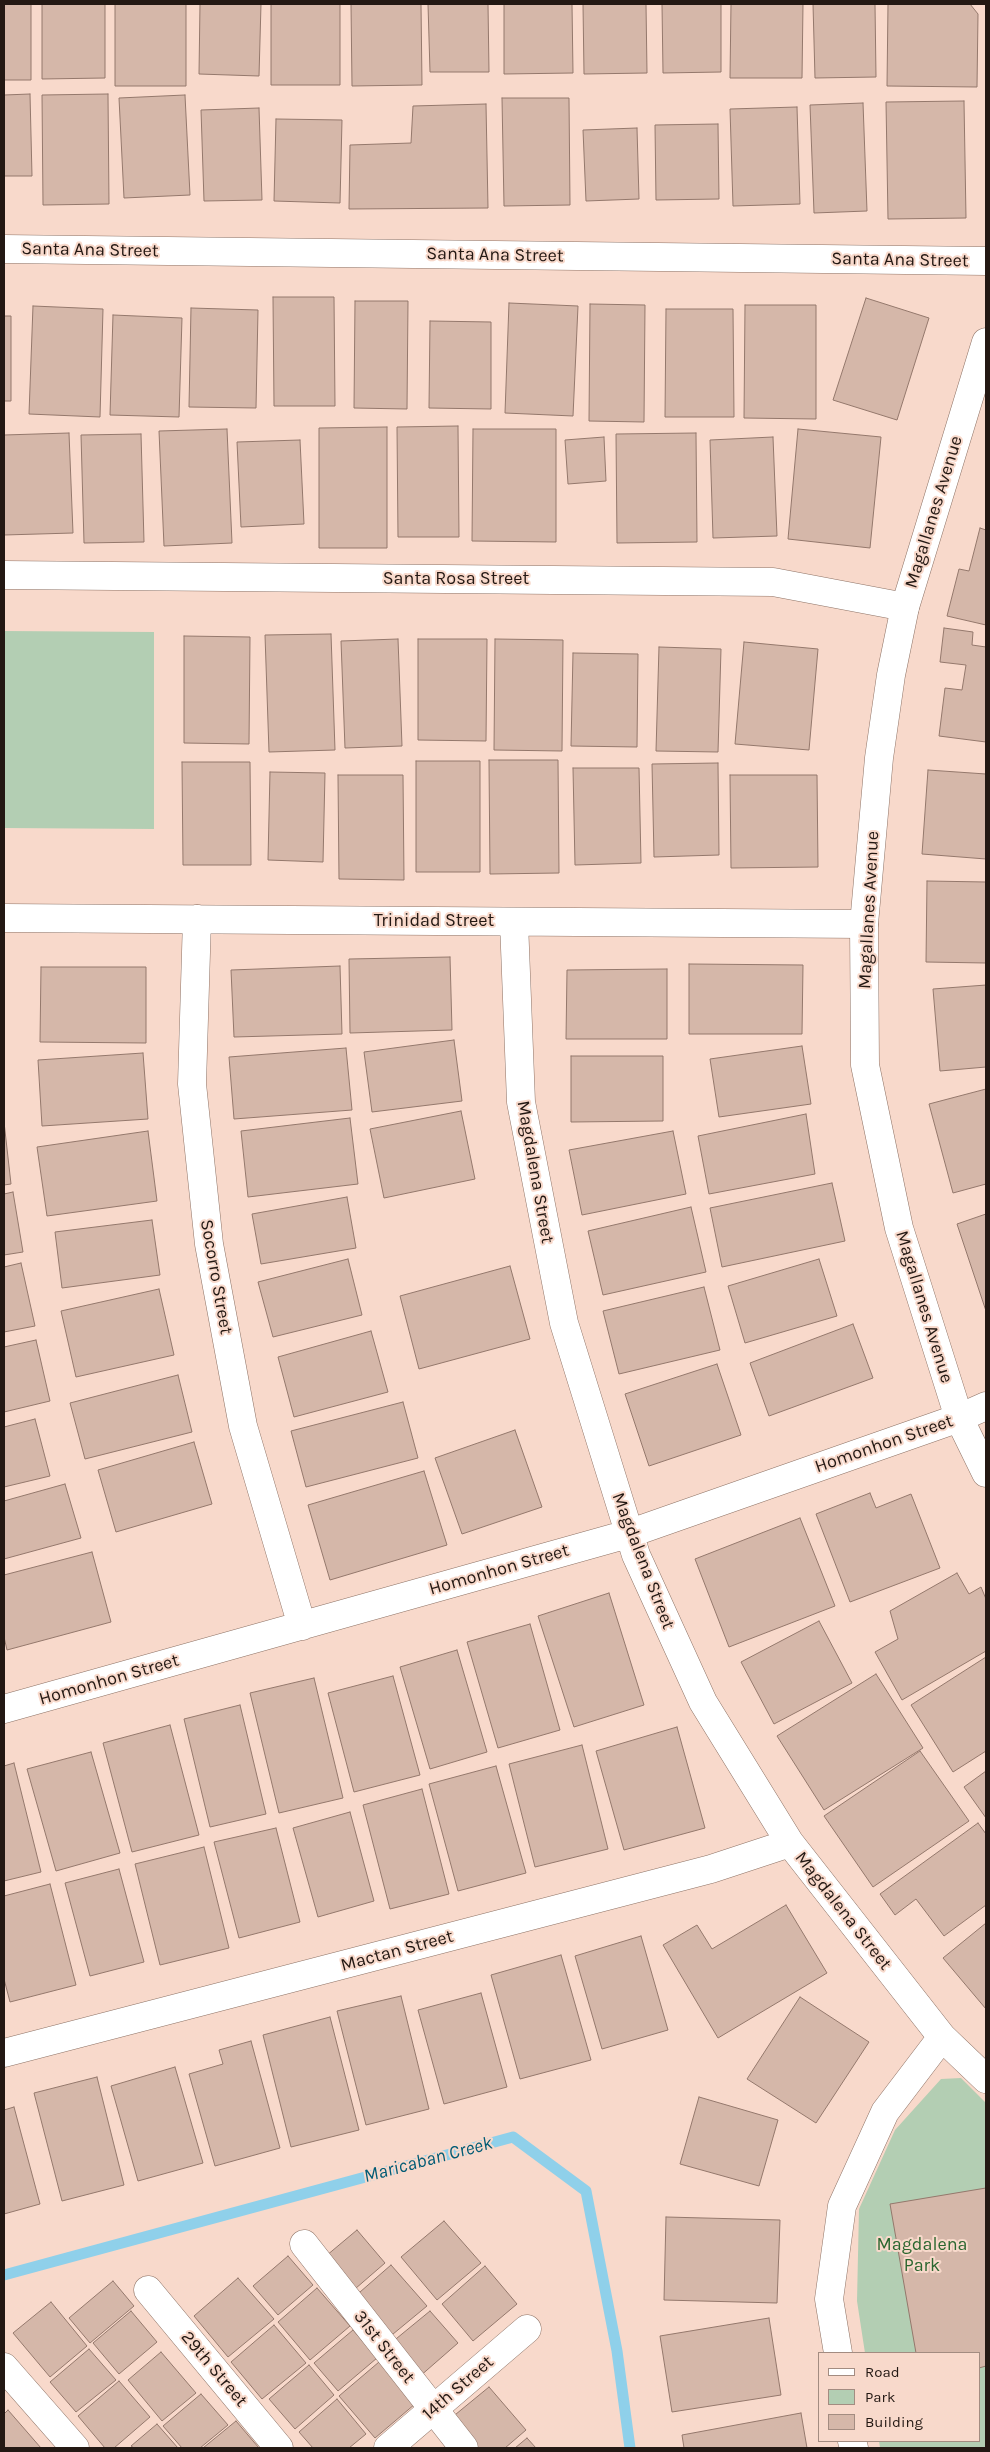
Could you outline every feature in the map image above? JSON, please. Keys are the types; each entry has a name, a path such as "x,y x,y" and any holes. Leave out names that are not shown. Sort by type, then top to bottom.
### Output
{"street":[{"name":"Santa Ana Street","path":"4,249 986,261"},
{"name":"Magallanes Avenue","path":"986,342 905,606 890,675 879,758 864,924 865,1065 899,1228 959,1418 986,1473"},
{"name":"Santa Rosa Street","path":"4,575 773,582 905,606"},
{"name":"Trinidad Street","path":"4,918 864,924"},
{"name":"Socorro Street","path":"197,919 192,1084 209,1244 243,1426 302,1626"},
{"name":"Magdalena Street","path":"514,922 521,1102 564,1323 628,1534 703,1702 790,1843 942,2037 986,2079"},
{"name":"Homonhon Street","path":"4,1709 628,1534 959,1418 986,1406"},
{"name":"Mactan Street","path":"4,2053 711,1869 790,1843"},
{"path":"838,2352 829,2299 842,2206 885,2112 942,2037"},
{"name":"31st Street","path":"304,2244 464,2448"},
{"name":"29th Street","path":"148,2290 279,2448"},
{"name":"14th Street","path":"388,2448 527,2329"},
{"path":"4,2367 75,2448"}],"green space":[{"path":"4,631 154,632 154,829 4,828"},
{"name":"Magdalena Park","path":"961,2078 986,2103 986,2448 880,2448 879,2442 980,2442 980,2352 865,2352 857,2301 859,2209 895,2130 941,2079"}],"building":[{"path":"4,4 31,4 31,80 4,80"},
{"path":"42,4 105,4 105,78 42,79"},
{"path":"115,4 186,4 186,86 115,86"},
{"path":"200,4 261,4 259,76 199,74"},
{"path":"271,4 340,4 340,85 271,85"},
{"path":"351,4 421,4 422,85 352,86"},
{"path":"428,4 488,4 489,72 430,72"},
{"path":"504,4 572,4 573,73 504,74"},
{"path":"583,4 646,4 647,73 584,74"},
{"path":"662,4 721,4 721,72 663,73"},
{"path":"731,4 803,4 802,78 730,78"},
{"path":"813,4 875,4 876,77 815,78"},
{"path":"888,4 970,4 978,14 977,87 887,86"},
{"path":"30,94 32,176 4,176 4,95"},
{"path":"108,94 109,204 43,205 42,95"},
{"path":"185,95 190,195 124,198 119,98"},
{"path":"502,98 569,98 570,205 504,206"},
{"path":"964,101 966,218 888,219 886,102"},
{"path":"863,103 867,211 814,213 810,105"},
{"path":"486,104 488,208 349,209 350,145 411,143 413,106"},
{"path":"797,107 800,204 733,206 730,109"},
{"path":"259,108 262,200 204,201 201,110"},
{"path":"276,119 342,120 340,203 274,201"},
{"path":"718,124 719,199 656,200 655,125"},
{"path":"637,128 639,199 586,201 583,130"},
{"path":"273,297 334,297 335,406 274,406"},
{"path":"866,298 929,318 897,420 833,400"},
{"path":"355,301 408,301 407,409 354,408"},
{"path":"509,303 578,306 573,416 505,413"},
{"path":"590,304 645,305 644,422 589,421"},
{"path":"745,305 816,305 816,419 744,418"},
{"path":"33,306 103,309 100,417 29,414"},
{"path":"191,308 258,310 256,408 189,407"},
{"path":"666,309 733,309 734,417 665,417"},
{"path":"113,315 182,318 179,417 110,415"},
{"path":"4,316 11,316 11,401 4,401"},
{"path":"430,321 491,322 491,409 429,408"},
{"path":"458,426 459,537 398,537 397,427"},
{"path":"387,427 387,548 319,548 319,428"},
{"path":"227,429 232,543 164,546 159,431"},
{"path":"473,429 556,429 556,542 472,541"},
{"path":"798,429 881,437 870,548 788,539"},
{"path":"69,433 73,533 4,535 4,435"},
{"path":"696,433 697,542 617,543 616,434"},
{"path":"141,434 144,542 84,543 81,435"},
{"path":"604,437 606,481 568,484 565,440"},
{"path":"773,437 777,536 713,538 710,440"},
{"path":"300,440 304,524 241,527 237,442"},
{"path":"980,528 986,530 986,625 947,616 959,569 969,571"},
{"path":"944,628 973,632 972,645 986,647 986,742 939,736 945,688 962,690 966,665 940,662"},
{"path":"331,634 335,750 269,752 265,635"},
{"path":"184,636 250,637 249,744 184,743"},
{"path":"398,639 402,746 345,748 341,641"},
{"path":"418,639 487,639 486,741 418,740"},
{"path":"495,639 563,640 562,751 494,750"},
{"path":"744,642 818,649 809,750 735,744"},
{"path":"659,647 721,649 718,752 656,751"},
{"path":"573,653 638,654 637,747 571,746"},
{"path":"489,760 558,760 559,873 490,874"},
{"path":"416,761 480,761 480,872 416,872"},
{"path":"182,762 250,762 251,865 183,865"},
{"path":"718,763 719,855 654,857 652,764"},
{"path":"573,768 639,768 641,863 575,865"},
{"path":"928,770 986,774 986,859 922,854"},
{"path":"270,772 325,773 323,862 268,860"},
{"path":"338,775 403,775 404,880 339,879"},
{"path":"730,775 817,775 818,867 731,868"},
{"path":"927,881 986,882 986,963 926,962"},
{"path":"450,957 452,1030 350,1033 349,959"},
{"path":"689,964 803,965 802,1034 689,1034"},
{"path":"340,966 342,1034 234,1037 231,970"},
{"path":"41,967 146,967 146,1043 40,1042"},
{"path":"667,969 667,1039 566,1039 567,970"},
{"path":"986,985 986,1067 940,1071 933,989"},
{"path":"454,1040 462,1101 372,1112 364,1052"},
{"path":"802,1046 811,1104 719,1117 710,1059"},
{"path":"346,1048 352,1110 234,1119 229,1057"},
{"path":"143,1053 148,1119 42,1126 38,1060"},
{"path":"571,1056 663,1056 663,1121 571,1122"},
{"path":"986,1089 986,1184 953,1193 929,1104"},
{"path":"461,1111 475,1179 384,1198 370,1129"},
{"path":"806,1114 815,1174 709,1194 698,1136"},
{"path":"350,1118 358,1184 248,1197 241,1131"},
{"path":"4,1122 11,1184 4,1185"},
{"path":"148,1131 157,1201 47,1216 37,1147"},
{"path":"673,1131 686,1194 582,1215 569,1150"},
{"path":"832,1183 845,1241 722,1267 710,1208"},
{"path":"13,1192 23,1252 4,1255 4,1194"},
{"path":"347,1197 356,1248 261,1264 252,1214"},
{"path":"691,1207 706,1272 603,1295 588,1231"},
{"path":"986,1214 986,1311 957,1224"},
{"path":"152,1220 160,1275 62,1288 55,1232"},
{"path":"348,1259 362,1315 273,1337 258,1282"},
{"path":"819,1259 837,1316 745,1343 728,1286"},
{"path":"21,1263 35,1326 4,1332 4,1267"},
{"path":"510,1266 530,1339 419,1369 400,1296"},
{"path":"704,1287 720,1350 619,1374 603,1311"},
{"path":"159,1289 174,1355 76,1377 61,1311"},
{"path":"853,1324 873,1378 769,1416 750,1363"},
{"path":"371,1331 388,1392 294,1417 278,1357"},
{"path":"36,1340 50,1401 4,1412 4,1347"},
{"path":"717,1364 741,1435 649,1466 625,1394"},
{"path":"178,1375 192,1432 85,1459 70,1403"},
{"path":"403,1402 418,1458 306,1487 291,1431"},
{"path":"35,1419 50,1476 4,1487 4,1427"},
{"path":"515,1430 542,1507 462,1534 435,1458"},
{"path":"194,1442 212,1504 116,1532 98,1470"},
{"path":"424,1471 447,1545 330,1580 308,1505"},
{"path":"65,1484 81,1538 4,1559 4,1501"},
{"path":"870,1493 876,1508 911,1494 940,1568 850,1602 816,1514"},
{"path":"800,1518 835,1606 729,1647 695,1559"},
{"path":"92,1552 111,1622 7,1650 4,1637 4,1575"},
{"path":"957,1573 969,1594 981,1587 986,1599 986,1651 902,1700 875,1652 898,1639 890,1611"},
{"path":"609,1593 644,1705 574,1727 538,1616"},
{"path":"819,1621 852,1683 774,1724 741,1662"},
{"path":"530,1624 560,1730 498,1748 467,1642"},
{"path":"457,1650 487,1752 430,1769 400,1667"},
{"path":"986,1657 986,1751 953,1772 911,1705"},
{"path":"876,1674 923,1748 824,1810 777,1736"},
{"path":"393,1676 420,1775 354,1792 328,1693"},
{"path":"314,1678 343,1798 279,1813 250,1693"},
{"path":"240,1705 266,1814 210,1827 184,1719"},
{"path":"170,1725 199,1835 132,1852 103,1743"},
{"path":"677,1727 705,1828 624,1850 596,1751"},
{"path":"582,1745 608,1849 535,1867 509,1764"},
{"path":"920,1751 969,1821 873,1887 824,1816"},
{"path":"91,1752 120,1853 56,1871 27,1769"},
{"path":"14,1763 41,1872 4,1881 4,1766"},
{"path":"496,1766 526,1873 458,1891 429,1784"},
{"path":"986,1771 986,1818 964,1787"},
{"path":"422,1789 449,1894 390,1909 363,1805"},
{"path":"350,1812 374,1901 318,1917 293,1828"},
{"path":"978,1823 986,1834 986,1905 944,1936 916,1899 895,1915 880,1894"},
{"path":"276,1828 300,1922 239,1938 214,1842"},
{"path":"204,1847 229,1948 160,1965 135,1864"},
{"path":"119,1869 144,1962 90,1976 65,1883"},
{"path":"50,1884 76,1985 10,2002 4,1979 4,1896"},
{"path":"786,1905 827,1973 718,2038 663,1945 697,1925 712,1949"},
{"path":"986,1923 986,2009 943,1958"},
{"path":"641,1936 668,2030 602,2049 575,1956"},
{"path":"561,1955 591,2060 520,2079 491,1975"},
{"path":"481,1993 507,2087 444,2104 418,2010"},
{"path":"401,1996 429,2109 366,2125 337,2011"},
{"path":"800,1997 869,2042 816,2123 747,2079"},
{"path":"330,2017 359,2130 291,2147 263,2035"},
{"path":"251,2041 280,2148 215,2166 189,2074 223,2064 219,2050"},
{"path":"175,2067 203,2163 138,2181 111,2086"},
{"path":"97,2077 124,2185 62,2201 34,2093"},
{"path":"699,2097 778,2120 759,2186 680,2164"},
{"path":"14,2107 40,2204 4,2214 4,2110"},
{"path":"986,2188 986,2366 980,2368 980,2352 916,2352 890,2204"},
{"path":"666,2217 780,2220 777,2303 664,2300"},
{"path":"444,2221 481,2263 437,2300 401,2257"},
{"path":"357,2230 385,2263 348,2295 320,2261"},
{"path":"288,2256 313,2285 278,2315 253,2286"},
{"path":"391,2265 427,2306 387,2339 352,2299"},
{"path":"485,2266 517,2304 473,2341 442,2304"},
{"path":"238,2278 274,2319 228,2357 194,2316"},
{"path":"113,2281 134,2306 90,2343 69,2318"},
{"path":"317,2288 350,2326 310,2360 278,2322"},
{"path":"51,2302 87,2346 50,2377 13,2333"},
{"path":"131,2311 157,2342 119,2374 93,2343"},
{"path":"430,2311 458,2343 419,2377 391,2343"},
{"path":"769,2318 781,2395 672,2412 660,2336"},
{"path":"274,2325 306,2363 262,2399 231,2362"},
{"path":"353,2330 377,2358 338,2391 314,2363"},
{"path":"89,2349 116,2380 76,2412 50,2382"},
{"path":"161,2352 196,2393 162,2421 128,2380"},
{"path":"379,2362 415,2404 375,2438 339,2396"},
{"path":"309,2365 334,2395 295,2429 269,2399"},
{"path":"119,2381 150,2417 114,2448 105,2448 78,2416"},
{"path":"489,2387 526,2430 505,2448 475,2448 450,2419"},
{"path":"201,2394 228,2425 200,2448 182,2448 163,2426"},
{"path":"337,2399 366,2434 349,2448 313,2448 299,2432"},
{"path":"8,2410 41,2448 4,2448 4,2414"},
{"path":"801,2413 807,2448 684,2448 682,2435"},
{"path":"236,2421 259,2448 203,2448"},
{"path":"157,2424 178,2448 134,2448 131,2446"},
{"path":"527,2438 536,2448 515,2448"}],"waterway":[{"name":"Maricaban Creek","path":"4,2275 513,2137 586,2191 617,2351 630,2448"}]}
